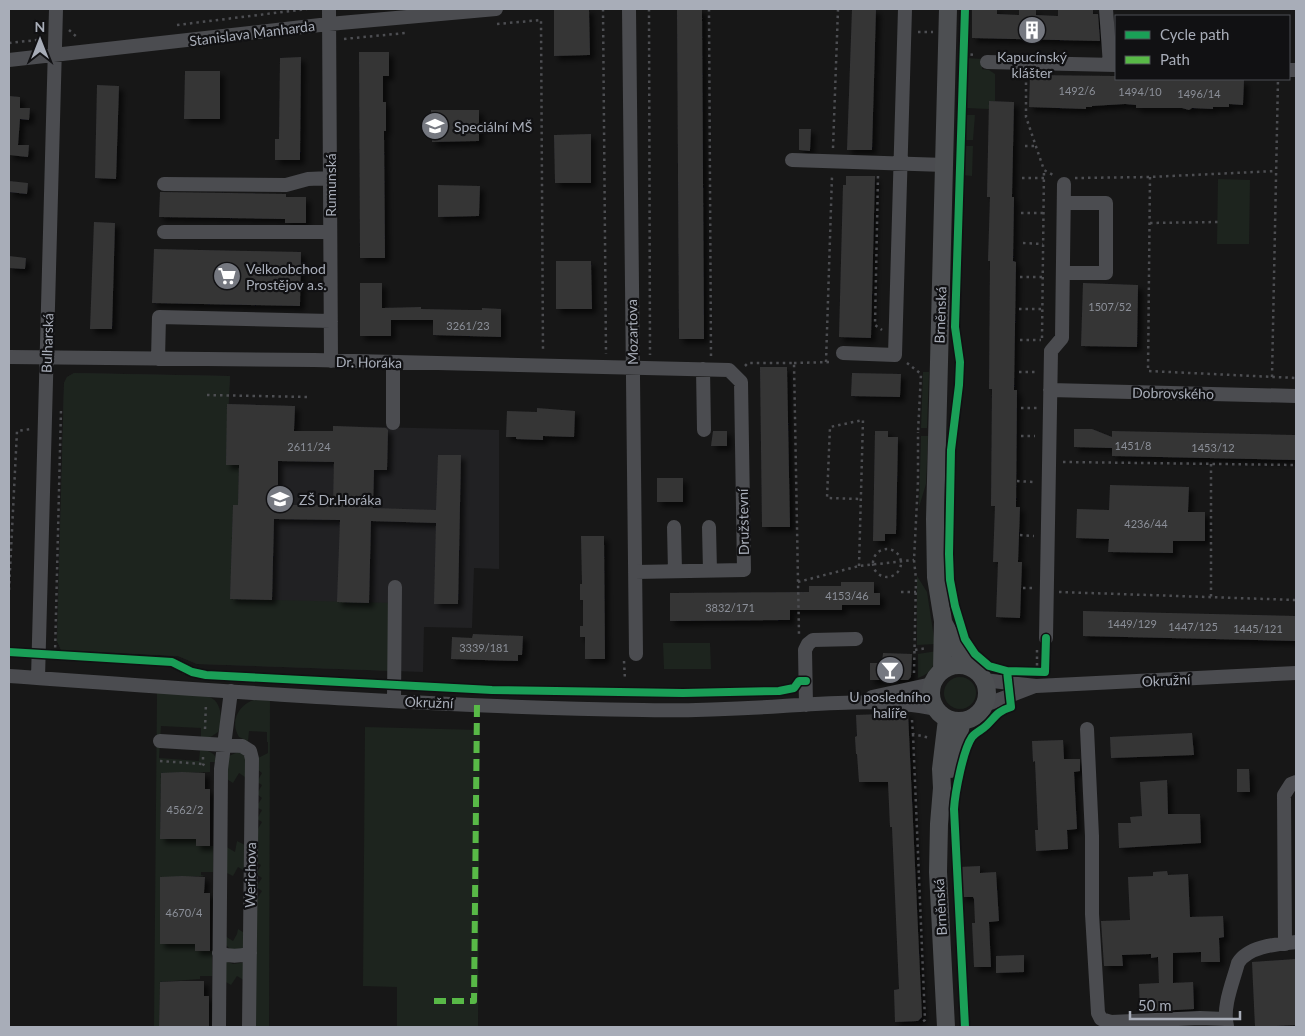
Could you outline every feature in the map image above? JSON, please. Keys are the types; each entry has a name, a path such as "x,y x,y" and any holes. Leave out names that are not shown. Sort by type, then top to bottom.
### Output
{"main road":[{"name":"Brněnská","path":"937,677 942,647 943,621 936,577 934,519 948,9"},
{"name":"Brněnská","path":"943,621 966,665"},
{"path":"953,665 966,665 977,670 984,680 988,692 985,705 976,716 948,716 931,697 937,677 953,665"},
{"name":"Brněnská","path":"946,1027 938,872 938,824 942,788 941,769 948,716"},
{"name":"Brněnská","path":"942,788 949,773 948,716"}],"street":[{"name":"Bulharská","path":"38,678 56,9"},
{"name":"Rumunská","path":"329,9 331,361"},
{"name":"Stanislava Manharda","path":"9,60 329,24 496,9"},
{"name":"Mozartova","path":"629,9 635,572 630,657"},
{"path":"843,353 896,355 905,9"},
{"path":"987,62 1113,65 1106,9"},
{"path":"792,160 945,165"},
{"path":"164,184 286,185 308,178 330,178"},
{"path":"1041,639 1046,592 1051,351 1062,338 1063,180"},
{"path":"1063,273 1106,273 1106,203 1064,203"},
{"path":"164,232 330,232"},
{"path":"158,359 159,318 331,321"},
{"name":"Dr. Horáka","path":"9,357 393,362 632,368 707,366 734,370"},
{"path":"393,362 393,423"},
{"path":"704,430 707,366"},
{"name":"Družstevní","path":"635,572 744,570 741,382 734,370"},
{"name":"Dobrovského","path":"1050,390 1296,396"},
{"path":"674,527 675,571"},
{"path":"709,527 710,570"},
{"path":"394,701 395,587"},
{"path":"806,705 805,650 808,644 813,640 856,639"},
{"name":"Okružní","path":"984,680 1034,676 1296,674"},
{"name":"Okružní","path":"9,676 394,701 643,710 723,709 849,701 910,689 937,677"},
{"name":"Okružní","path":"985,705 1034,676"},
{"path":"219,1027 221,770 230,691"},
{"name":"Okružní","path":"849,701 911,704 948,716"},
{"path":"1087,729 1092,836 1092,914 1098,1014 1101,1019 1111,1022 1200,1018 1226,1023 1228,1001 1240,958 1258,949 1291,943 1284,795 1291,784 1296,782"},
{"name":"Werichova","path":"160,741 242,746 248,748 251,754 249,1027"},
{"path":"219,953 226,956 242,956 250,953"}],"path":[{"path":"173,26 307,9"},
{"path":"603,9 606,357"},
{"path":"649,9 650,361"},
{"path":"707,366 709,9"},
{"path":"826,362 838,9"},
{"path":"492,25 541,20 542,355"},
{"path":"69,22 68,29 77,38 87,37"},
{"path":"9,43 37,40 45,27"},
{"path":"344,39 413,32"},
{"path":"904,32 947,32"},
{"path":"964,47 964,64"},
{"path":"1026,63 1026,117 1044,170 1063,180 1276,172"},
{"path":"1272,377 1278,80"},
{"path":"1025,146 1036,146"},
{"path":"878,163 875,325 888,336 896,355 921,374 914,560 916,592 915,650 913,678 910,682 910,689"},
{"path":"1150,177 1148,371 1296,378"},
{"path":"1022,178 1044,178"},
{"path":"1021,213 1044,213"},
{"path":"1150,223 1218,222"},
{"path":"1023,243 1043,244"},
{"path":"1020,277 1043,277"},
{"path":"1019,309 1043,309"},
{"path":"1020,340 1042,340"},
{"path":"734,370 748,363"},
{"path":"734,370 748,363 794,363 799,640"},
{"path":"1019,372 1042,372"},
{"path":"207,394 307,397"},
{"path":"55,654 61,404"},
{"path":"1021,408 1042,408"},
{"path":"859,566 861,499 862,449 863,420 830,428 827,498 861,499"},
{"path":"9,590 17,431 31,429"},
{"path":"1021,436 1042,436"},
{"path":"1049,461 1296,466"},
{"path":"1211,464 1211,597"},
{"path":"1017,481 1041,482"},
{"path":"1020,535 1040,536"},
{"path":"889,549 899,556 901,562 898,572 889,577 879,574 874,565 874,558 878,553 889,549"},
{"path":"798,582 859,566 914,560"},
{"path":"902,592 916,592"},
{"path":"1046,592 1296,600"},
{"path":"1034,676 1045,672 1041,639"},
{"path":"905,649 915,650"},
{"path":"38,654 65,655"},
{"path":"624,680 630,657"},
{"path":"184,688 185,668"},
{"path":"198,702 206,703 203,764 206,767 206,772"},
{"path":"911,704 925,1020 922,1022"},
{"path":"913,734 944,742"},
{"path":"160,761 203,764"}],"shaded area":[{"path":"966,58 983,59 982,69 989,70 995,74 995,101 989,101 989,109 965,108"},
{"path":"966,115 975,115 973,140 965,140"},
{"path":"964,146 973,146 972,176 963,175"},
{"path":"1218,179 1250,180 1249,244 1217,244"},
{"path":"923,372 929,372 927,428 921,428"},
{"name":"ZŠ Dr.Horáka","path":"74,373 230,376 228,404 295,406 294,431 333,431 333,426 499,430 499,569 474,568 472,628 424,627 423,672 197,664 178,656 61,650 57,641 64,383 67,377"},
{"path":"74,373 230,376 226,465 239,465 238,505 233,506 230,599 395,603 394,671 197,664 178,656 61,650 57,641 64,383 67,377"},
{"path":"921,436 928,436 926,484 919,507"},
{"path":"917,576 927,592 935,644 917,645"},
{"path":"663,643 710,643 711,669 664,669"},
{"path":"937,651 932,668 918,678 918,654"},
{"path":"960,677 966,678 971,682 975,687 975,699 971,704 966,708 960,709 954,708 949,704 945,699 944,693 945,687 949,682 954,678"},
{"path":"157,693 191,694 209,697 219,707 221,722 218,732 209,738 201,738 201,728 161,726 159,758 199,761 200,750 203,750 214,754 217,762 210,762 210,772 161,774 160,839 196,839 196,846 213,846 213,872 201,872 201,875 205,876 160,878 160,943 195,944 196,951 212,951 212,976 200,976 200,979 160,982 159,1027 154,1027"},
{"path":"270,699 269,1027 255,1027 256,900 262,891 256,887 262,878 256,874 261,865 256,862 256,832 262,822 257,819 262,810 256,807 262,798 257,794 262,785 257,782 262,773 257,769 258,758 268,753 267,732 249,731 248,741 239,737 235,725 237,714 241,709 250,701"},
{"path":"365,727 480,730 478,1027 397,1027 397,987 363,986"},
{"path":"238,752 246,759 248,779 239,773 233,783 225,778 229,756"},
{"path":"237,841 247,846 248,873 238,867 233,876 225,872 225,846 235,852"},
{"path":"238,929 246,934 245,947 231,950 226,945 225,936 233,941"},
{"path":"225,961 233,964 247,962 247,982 237,976 231,985 224,981"}],"building":[{"path":"554,9 589,9 590,55 554,56"},
{"path":"677,9 702,9 704,339 679,339"},
{"path":"852,9 876,9 872,150 847,150"},
{"name":"Kapucínský klášter","path":"972,9 997,9 997,14 1019,15 1019,10 1036,10 1036,15 1058,16 1058,9 1093,9 1093,14 1098,14 1100,41 972,38"},
{"path":"359,52 389,52 389,76 383,76 383,102 386,102 386,131 384,131 385,258 360,258"},
{"path":"301,57 300,160 275,160 275,139 279,139 280,58"},
{"path":"185,71 220,71 220,119 184,119"},
{"path":"1030,75 1115,76 1115,80 1244,80 1243,105 1229,104 1229,107 1213,107 1213,109 1192,108 1189,110 1182,108 1136,108 1136,105 1125,104 1092,106 1086,107 1086,109 1029,107"},
{"path":"97,85 119,86 116,179 95,178"},
{"path":"9,96 20,97 20,108 30,108 29,120 20,119 18,145 29,145 28,157 9,155"},
{"path":"989,101 1014,102 1012,197 1014,197 1013,261 1016,262 1014,390 1017,390 1016,507 1020,507 1018,562 1022,562 1020,618 996,617 998,562 993,562 995,506 991,506 992,389 989,389 990,261 988,261 990,197 987,197"},
{"path":"431,110 479,110 479,141 432,142"},
{"path":"799,129 811,129 810,151 799,150"},
{"path":"591,134 591,183 555,183 554,135"},
{"path":"846,176 875,176 871,338 839,337 843,185 846,185"},
{"path":"9,181 28,183 27,194 9,192"},
{"path":"438,185 480,186 479,216 438,217"},
{"path":"160,192 286,194 286,197 306,197 306,223 285,223 285,219 159,217"},
{"path":"94,222 115,223 112,329 90,329"},
{"name":"Velkoobchod Prostějov a.s.","path":"154,249 301,252 300,306 152,303"},
{"path":"9,256 26,258 25,269 9,268"},
{"path":"556,261 591,261 592,309 556,309"},
{"path":"360,283 382,283 382,308 501,309 501,337 433,335 433,320 391,320 391,336 360,336"},
{"path":"1083,283 1138,285 1137,347 1081,346"},
{"path":"760,367 787,367 790,527 762,527"},
{"path":"852,373 901,374 900,397 851,396"},
{"path":"227,404 295,406 294,431 333,431 333,426 386,428 388,430 387,470 374,470 373,508 436,510 438,455 461,455 458,604 434,604 436,523 371,521 369,603 337,602 340,520 274,519 272,600 230,599 233,505 238,505 239,465 226,465","holes":["278,461 334,462 333,505 278,505"]},
{"path":"537,408 575,411 574,437 543,436 543,440 506,437 507,411 537,412"},
{"path":"1074,429 1092,429 1112,437 1112,431 1296,435 1296,460 1112,456 1112,448 1074,447"},
{"path":"713,431 727,431 727,446 711,446"},
{"path":"875,431 888,431 888,437 898,437 896,534 885,534 885,541 873,541"},
{"path":"657,478 683,478 683,502 657,502"},
{"path":"1110,485 1189,487 1188,512 1205,512 1205,541 1173,541 1173,553 1108,552 1109,539 1076,538 1077,509 1109,510"},
{"path":"581,536 604,536 605,659 585,659 585,637 580,637 580,626 583,626 583,600 580,600 580,584 582,584"},
{"path":"841,582 874,582 874,593 880,593 880,605 842,605 842,610 790,610 790,620 670,621 670,593 809,592 809,586 841,586"},
{"path":"1083,611 1296,616 1296,641 1083,636"},
{"path":"473,634 523,636 522,655 518,655 518,661 451,659 452,637 472,638"},
{"name":"U posledního halíře","path":"883,653 912,654 911,677 908,680 870,680 870,663 882,663"},
{"path":"908,713 922,1017 918,1021 895,1022 894,990 899,989 892,827 890,827 888,782 859,782 855,737 857,736 856,715"},
{"path":"1192,733 1194,755 1111,758 1110,737"},
{"path":"1063,740 1064,759 1080,759 1080,771 1074,772 1077,829 1067,830 1068,849 1036,851 1035,830 1038,830 1035,761 1033,762 1032,741"},
{"path":"1237,769 1249,769 1250,792 1237,792"},
{"path":"161,773 205,773 205,789 210,789 210,846 196,846 196,839 160,839"},
{"path":"1167,780 1168,814 1200,814 1201,843 1119,848 1118,823 1131,823 1130,817 1142,816 1140,782"},
{"path":"980,866 980,873 996,872 999,921 989,922 991,967 974,967 972,923 975,923 974,899 973,897 961,897 959,867"},
{"path":"1167,871 1168,875 1188,874 1190,917 1223,916 1224,937 1219,938 1220,962 1201,962 1201,952 1173,953 1173,983 1193,982 1194,1009 1140,1012 1139,984 1159,983 1158,957 1151,958 1151,954 1122,955 1123,966 1104,966 1101,921 1130,920 1128,877 1153,876 1153,872"},
{"path":"160,877 205,877 204,893 210,893 210,951 195,951 195,944 160,944"},
{"path":"1024,955 1024,972 996,973 996,956"},
{"path":"1296,959 1296,1025 1255,1027 1252,962"},
{"path":"204,981 204,996 209,996 209,1027 159,1027 160,982"}],"marked path":[{"path":"434,1001 474,1001 477,704"}],"cycle path":[{"path":"965,9 955,327 960,362 951,450 950,580 955,606 965,639 975,654 989,666 1007,671 1011,707 1000,712 972,737 963,761 956,793 954,809 965,1027"},
{"path":"1007,671 1045,672 1046,638"},
{"path":"9,652 172,662 192,672 206,675 492,690 683,693 779,691 794,688 799,681 806,681"}],"place":[{"name":"Kapucínský klášter","path":"1032,30"},
{"name":"Speciální MŠ","path":"435,126"},
{"name":"Velkoobchod Prostějov a.s.","path":"227,276"},
{"name":"ZŠ Dr.Horáka","path":"280,499"},
{"name":"U posledního halíře","path":"890,670"}]}
